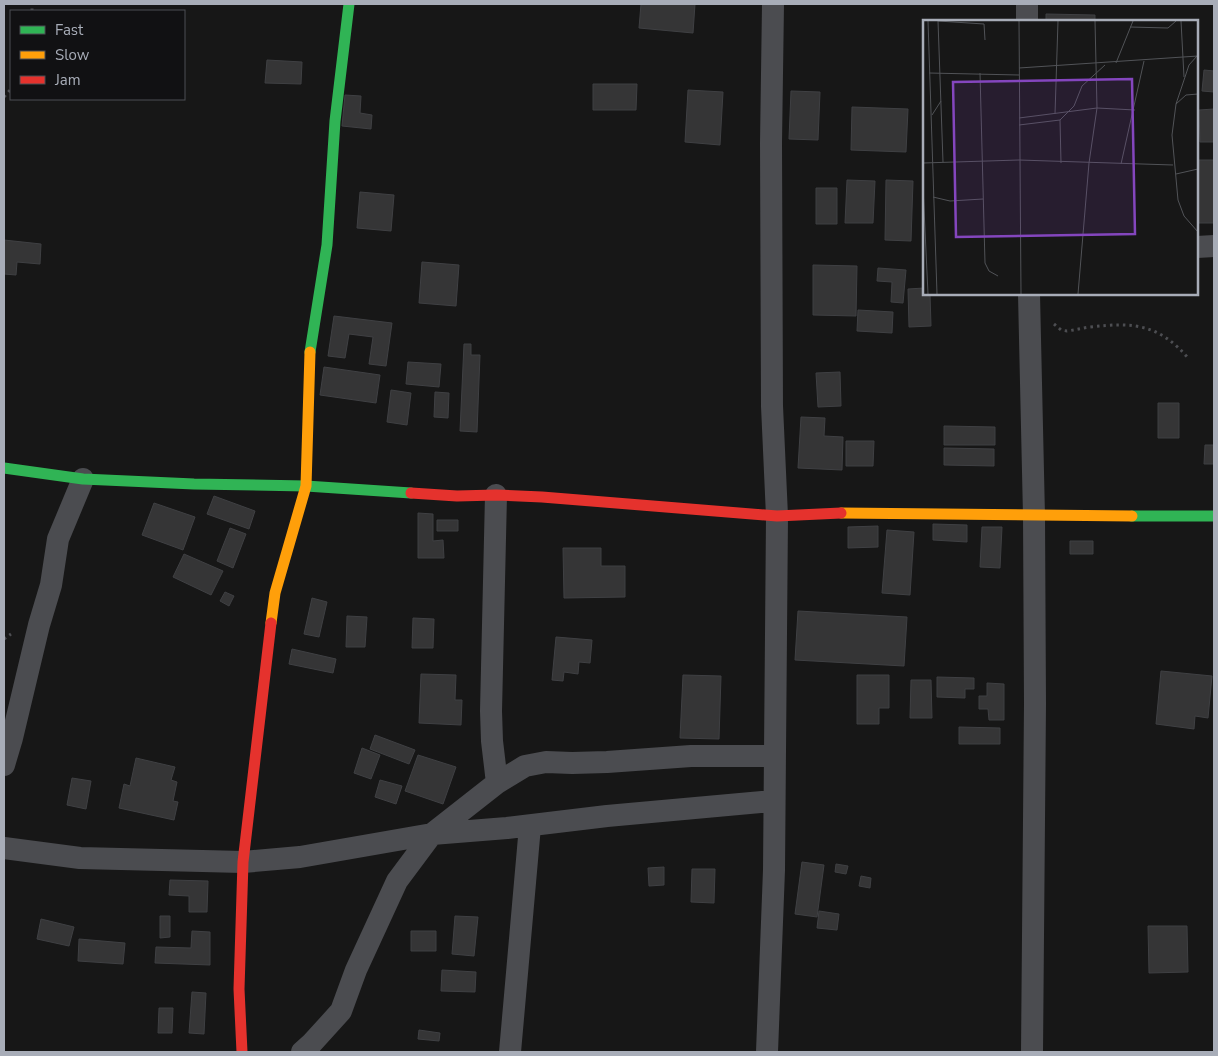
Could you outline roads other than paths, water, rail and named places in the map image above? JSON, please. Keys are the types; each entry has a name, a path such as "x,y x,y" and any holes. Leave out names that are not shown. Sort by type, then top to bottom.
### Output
{"street":[{"path":"242,1052 239,989 243,862 264,671 275,593 306,486 309,356 327,245 335,121 349,4"},
{"path":"767,1052 774,870 773,801 777,516 772,406 771,143 773,4"},
{"path":"1026,20 1027,4"},
{"path":"1198,247 1214,246"},
{"path":"1029,295 1034,516 1035,704 1032,1052"},
{"path":"4,468 83,479 194,484 306,486 457,496 496,494 777,516 839,513 1214,516"},
{"path":"4,765 39,625 51,585 58,539 83,479"},
{"path":"496,494 491,711 492,741 498,783"},
{"path":"302,1052 341,1011 356,970 398,881 432,834 498,783 525,766 546,762 572,763 691,756 775,756"},
{"path":"4,848 80,858 243,862 300,857 432,834 773,801"},
{"path":"510,1052 530,826"}]}
